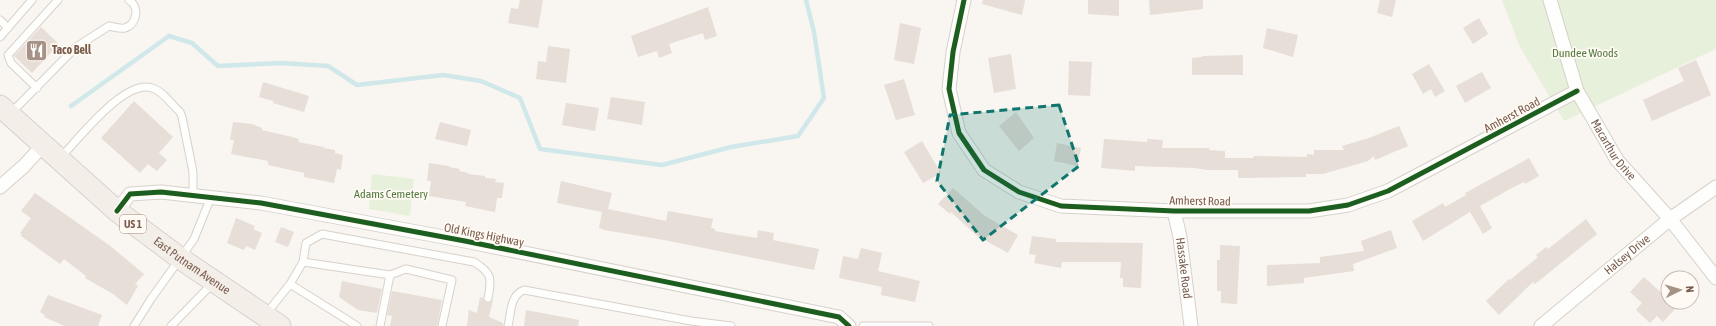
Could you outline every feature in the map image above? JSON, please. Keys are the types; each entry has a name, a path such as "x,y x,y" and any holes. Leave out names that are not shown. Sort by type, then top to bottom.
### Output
{"main road":[{"name":"East Putnam Avenue","path":"5,110 117,211 181,259 272,321"}],"street":[{"name":"Amherst Road","path":"964,0 953,52 950,89 959,133 984,170 1019,192 1061,206 1174,211 1309,211 1348,205 1388,191 1577,91"},
{"name":"Macarthur Drive","path":"1550,0 1577,91 1617,160 1670,218 1716,278"},
{"path":"0,187 24,166 43,145"},
{"name":"Halsey Drive","path":"1541,326 1670,218 1716,187"},
{"name":"Old Kings Highway","path":"117,211 130,194 146,192 211,196 261,203 449,238 839,317 849,326"},
{"name":"Hassake Road","path":"1174,211 1180,236 1192,326"}],"lane":[{"path":"0,37 32,0"},
{"path":"37,88 11,63 8,55 58,0"},
{"path":"5,110 37,88 76,47 109,26 124,28 131,24 136,14 135,7 129,0"},
{"path":"0,20 8,28"},
{"path":"59,160 109,107 134,90 141,87 151,87 157,90 180,112 182,117 193,172 193,195"},
{"path":"134,326 150,299 181,259 194,239 211,196"},
{"path":"272,321 302,262 306,243 322,234 474,262 487,271 491,283 488,298"},
{"path":"302,262 390,275 406,269 452,280 442,326"},
{"path":"380,326 390,275"},
{"path":"171,326 214,281"},
{"path":"290,284 357,326"},
{"path":"508,326 514,299 518,292 524,290 691,324 731,326"},
{"path":"863,326 929,326"}],"highlighted area":[{"path":"1059,105 1079,166 983,240 937,181 950,115"}],"green space":[{"name":"Dundee Woods","path":"1502,0 1716,0 1716,49 1564,121 1519,45"},
{"name":"Adams Cemetery","path":"372,174 414,179 410,216 369,209"}],"building":[{"path":"520,0 543,0 538,28 508,23 511,8 518,9"},
{"path":"983,0 1025,0 1022,15 982,4"},
{"path":"1088,0 1119,0 1119,16 1088,14"},
{"path":"1149,0 1203,0 1203,9 1150,15"},
{"path":"1380,0 1396,0 1392,17 1377,13"},
{"path":"708,7 717,36 705,40 703,33 669,44 672,53 659,58 657,51 638,57 631,36"},
{"path":"1479,18 1488,34 1473,44 1463,28"},
{"path":"900,23 921,28 914,64 894,60"},
{"path":"41,27 59,44 32,73 14,56"},
{"path":"1267,28 1298,35 1293,57 1263,48"},
{"path":"548,46 570,49 566,83 536,79 538,61 546,62"},
{"path":"1011,54 1016,89 994,93 988,58"},
{"path":"1243,55 1243,75 1192,75 1192,58 1202,56"},
{"path":"1696,60 1711,95 1652,121 1643,100 1684,81 1678,68"},
{"path":"1069,61 1092,62 1090,96 1068,95"},
{"path":"1429,64 1445,91 1435,97 1431,89 1423,94 1412,74"},
{"path":"1482,72 1491,88 1465,103 1456,86"},
{"path":"904,79 915,115 896,120 884,85"},
{"path":"263,82 309,96 304,112 273,103 273,101 259,97"},
{"path":"611,97 645,102 642,125 607,119"},
{"path":"134,101 173,137 159,153 167,160 157,171 148,164 140,173 101,138"},
{"path":"566,103 599,108 595,131 562,125"},
{"path":"1016,112 1034,138 1019,151 999,126"},
{"path":"233,122 252,124 262,128 262,130 299,139 298,142 335,150 335,153 343,155 341,170 337,169 334,183 304,177 304,173 268,165 268,161 231,154 234,140 230,140"},
{"path":"440,122 471,130 467,146 435,139"},
{"path":"1399,126 1408,146 1375,160 1374,156 1368,161 1323,174 1306,174 1306,177 1238,178 1238,170 1208,170 1194,168 1135,166 1135,171 1101,168 1104,139 1147,142 1147,139 1163,140 1162,148 1210,148 1209,150 1225,151 1225,158 1253,158 1254,156 1307,157 1307,154 1314,155 1314,150 1344,150 1342,146 1369,138"},
{"path":"922,141 941,173 923,183 904,152"},
{"path":"1057,143 1081,148 1077,166 1054,161"},
{"path":"1529,158 1539,176 1525,184 1524,182 1510,189 1480,206 1492,228 1483,234 1470,212 1423,241 1412,221 1443,203 1445,207 1466,195 1465,193"},
{"path":"429,163 449,166 460,169 459,171 468,174 485,176 485,178 496,179 495,182 504,183 502,198 497,198 495,212 465,206 466,202 429,196 431,181 427,181"},
{"path":"561,181 612,193 608,209 666,221 668,211 713,219 711,228 715,229 715,231 757,238 758,230 774,233 773,240 819,249 814,270 664,240 604,230 599,228 602,212 557,203"},
{"path":"953,188 985,216 1018,235 1008,253 977,236 951,212 950,214 938,204"},
{"path":"35,193 109,245 144,274 135,284 138,286 127,305 113,294 85,278 86,276 64,259 60,264 21,236 22,234 20,233 31,218 21,211"},
{"path":"236,218 255,226 253,229 262,233 255,250 246,246 244,250 227,243"},
{"path":"1586,219 1597,234 1535,284 1533,282 1499,315 1486,301 1509,279 1510,280 1538,257 1536,255 1546,247 1548,249"},
{"path":"281,227 294,232 288,247 275,242"},
{"path":"1391,230 1397,248 1353,264 1354,271 1304,278 1304,283 1267,286 1267,265 1320,263 1320,257 1364,251 1361,241"},
{"path":"1032,236 1056,239 1056,242 1143,243 1141,288 1123,287 1123,278 1120,278 1121,262 1062,262 1061,268 1034,263 1036,255 1029,254"},
{"path":"1220,245 1240,246 1237,304 1221,303 1221,291 1217,291 1217,260 1220,260"},
{"path":"861,248 882,253 878,271 920,281 915,302 881,295 882,287 839,278 843,256 858,259"},
{"path":"1644,277 1660,292 1660,310 1674,310 1663,322 1657,316 1650,323 1636,310 1642,303 1630,292"},
{"path":"342,281 382,289 377,313 358,310 339,297"},
{"path":"392,291 442,300 437,326 390,326 392,316 387,315"},
{"path":"48,295 102,315 98,326 65,326 44,317 45,315 40,312"},
{"path":"480,297 487,303 493,300 489,317 503,323 503,326 467,326 469,310 477,313"},
{"path":"526,310 579,320 578,326 524,326"}],"waterway":[{"path":"71,106 169,36 192,43 218,66 281,63 328,66 357,85 443,75 481,81 520,98 540,149 662,165 731,147 798,136 824,98 814,32 806,0"}],"cycle path":[{"path":"964,0 953,52 949,89 959,133 984,170 1019,192 1061,206 1174,211 1309,211 1348,205 1388,191 1577,91"},
{"path":"117,211 130,194 161,192 261,203 465,241 839,317 849,326"}],"place":[{"name":"Taco Bell","path":"36,50"}]}
